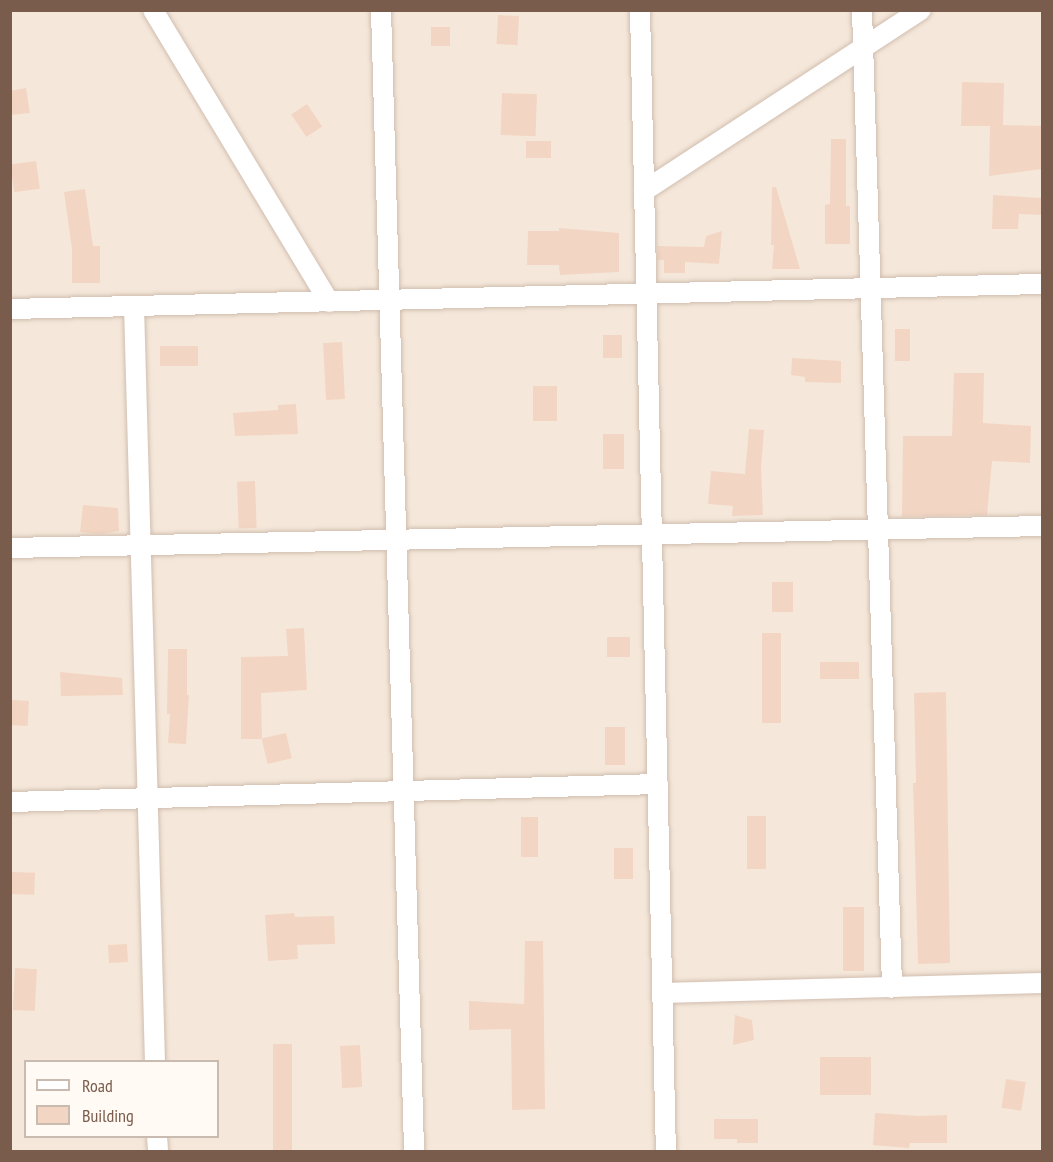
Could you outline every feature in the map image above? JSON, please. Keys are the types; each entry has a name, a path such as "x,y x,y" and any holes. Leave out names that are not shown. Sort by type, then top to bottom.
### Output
{"street":[{"path":"153,10 329,302"},
{"path":"381,10 414,1152"},
{"path":"640,10 666,1152"},
{"path":"862,10 892,988"},
{"path":"644,191 921,10"},
{"path":"10,309 1042,284"},
{"path":"134,306 155,1060"},
{"path":"10,549 1042,526"},
{"path":"10,802 658,784"},
{"path":"662,993 1042,983"}],"shaded area":[{"path":"10,11 1042,11 1042,1151 11,1151"}],"building":[{"path":"498,15 519,16 517,45 496,44"},
{"path":"431,27 450,27 450,46 431,46"},
{"path":"962,82 1004,83 1003,125 1042,126 1042,169 989,176 990,126 961,126"},
{"path":"26,88 30,113 10,115 10,91"},
{"path":"502,93 537,94 536,136 501,135"},
{"path":"307,104 322,126 306,137 291,115"},
{"path":"831,139 846,139 846,206 850,206 850,244 825,244 825,205 830,204"},
{"path":"526,141 551,141 551,158 526,158"},
{"path":"36,161 40,189 14,192 10,165"},
{"path":"772,187 776,187 800,269 772,269 774,245 771,245"},
{"path":"85,189 93,246 100,246 100,283 72,283 72,249 64,192"},
{"path":"993,195 1042,198 1042,215 1019,214 1018,229 992,229"},
{"path":"559,228 619,233 619,272 560,275 559,265 527,265 528,231 559,231"},
{"path":"722,231 719,264 685,262 685,273 664,273 664,260 658,260 657,246 704,247 706,236"},
{"path":"895,329 910,329 910,361 895,361"},
{"path":"603,335 622,335 622,358 603,358"},
{"path":"342,342 345,399 326,400 323,343"},
{"path":"160,346 198,346 198,366 160,366"},
{"path":"792,358 841,361 841,383 805,382 805,377 791,375"},
{"path":"954,373 984,373 983,423 1031,426 1030,463 992,461 987,515 902,517 903,436 952,436"},
{"path":"533,386 557,386 557,421 533,421"},
{"path":"296,404 298,434 235,436 233,413 278,410 278,405"},
{"path":"749,429 764,430 761,469 763,515 732,516 733,506 708,504 711,471 745,474"},
{"path":"603,434 624,434 624,469 603,469"},
{"path":"255,481 257,528 239,529 237,482"},
{"path":"83,505 118,508 119,531 100,534 80,532"},
{"path":"772,582 793,582 793,612 772,612"},
{"path":"304,628 307,690 261,693 262,739 241,739 241,657 288,656 286,629"},
{"path":"762,633 781,633 781,723 762,723"},
{"path":"607,637 630,637 630,657 607,657"},
{"path":"168,649 187,649 187,695 189,695 186,744 168,743 170,714 167,714"},
{"path":"820,662 859,662 859,679 820,679"},
{"path":"60,672 122,678 123,695 61,696"},
{"path":"946,692 950,963 918,964 913,783 916,783 914,693"},
{"path":"11,700 29,701 28,726 10,725"},
{"path":"605,727 625,727 625,765 605,765"},
{"path":"286,733 292,758 267,764 262,739"},
{"path":"747,816 766,816 766,869 747,869"},
{"path":"521,817 538,817 538,857 521,857"},
{"path":"614,848 633,848 633,879 614,879"},
{"path":"11,872 35,873 34,895 10,894"},
{"path":"843,907 864,907 864,971 843,971"},
{"path":"294,913 295,917 334,916 335,944 297,945 298,959 268,961 265,915"},
{"path":"525,941 543,941 545,1109 512,1110 511,1029 469,1030 469,1001 524,1004"},
{"path":"127,944 128,962 109,963 108,945"},
{"path":"15,968 37,969 35,1011 13,1010"},
{"path":"735,1015 752,1020 754,1040 733,1045"},
{"path":"273,1044 292,1044 292,1152 273,1152"},
{"path":"360,1045 362,1087 342,1088 340,1046"},
{"path":"820,1057 871,1057 871,1095 820,1095"},
{"path":"1006,1079 1026,1082 1021,1111 1001,1108"},
{"path":"875,1113 947,1115 947,1143 910,1143 909,1148 873,1145"},
{"path":"714,1119 758,1119 758,1143 737,1143 737,1139 714,1139"}]}
